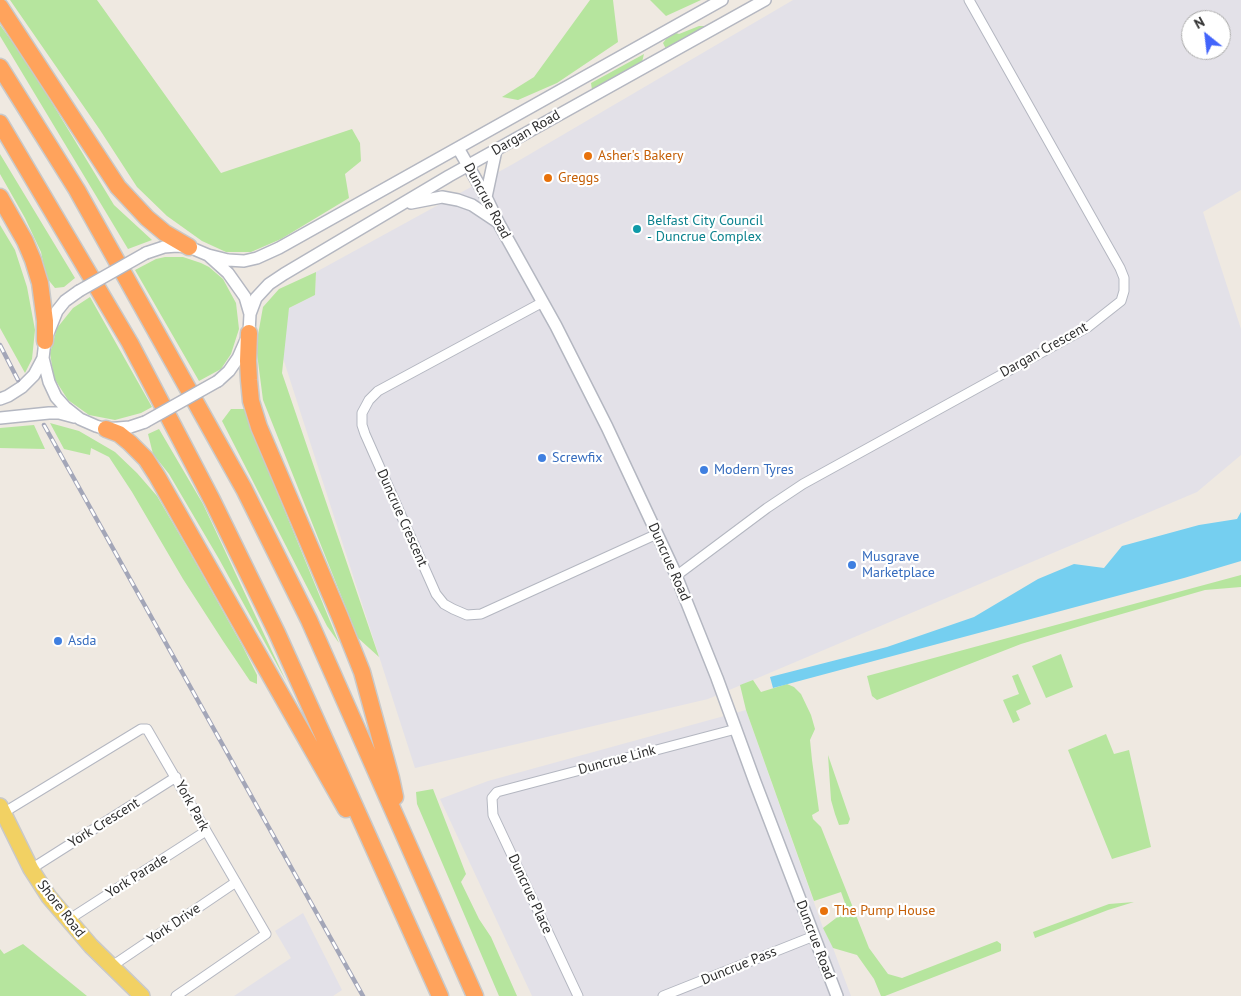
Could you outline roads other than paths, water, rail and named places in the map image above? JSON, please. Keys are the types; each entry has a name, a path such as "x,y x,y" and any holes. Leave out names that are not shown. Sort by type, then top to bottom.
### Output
{"highway":[{"path":"0,7 118,187 147,218 165,233 189,247"},
{"path":"0,68 77,190 244,489 309,620 476,996"},
{"path":"0,124 130,343 208,491 277,632 440,996"},
{"path":"0,197 25,241 33,260 40,283 44,311 45,341"},
{"path":"249,333 248,361 251,401 259,427 362,672 391,778 400,825"},
{"path":"106,429 119,434 130,443 146,459 157,476 348,812 377,855"}],"main road":[{"name":"Shore Road","path":"2,810 31,869 49,897 68,920 142,996"}],"street":[{"name":"Dargan Road","path":"208,255 228,260 244,261 257,258 288,244 722,0"},
{"name":"Dargan Road","path":"250,314 256,298 269,284 284,274 468,165 765,0"},
{"name":"Dargan Crescent","path":"676,576 767,508 803,484 1088,327 1121,301 1124,291 1124,278 1120,268 969,0"},
{"name":"Duncrue Road","path":"458,148 543,302 607,427 676,576 837,996"},
{"path":"486,197 496,150"},
{"path":"401,206 442,197 472,205 498,222"},
{"path":"0,418 49,412 80,419 106,429 130,427 145,422 218,382 238,358 249,333 250,314 245,297 237,285 228,273 208,255 189,247 164,247 146,253 79,291 65,301 57,311 45,341 43,358 49,382 56,397 80,419"},
{"name":"Duncrue Crescent","path":"543,302 378,391 369,400 362,413 362,425 365,434 436,594 444,604 453,610 467,615 481,614 657,534"},
{"path":"0,399 22,387 34,375 43,358"},
{"name":"York Park","path":"2,810 141,730 148,729 266,934 176,996"},
{"name":"Duncrue Link","path":"497,792 736,729"},
{"name":"York Crescent","path":"31,869 176,777"},
{"name":"Duncrue Place","path":"497,792 492,798 493,815 578,996"},
{"name":"York Parade","path":"68,920 206,831"},
{"name":"York Drive","path":"112,966 236,882"},
{"name":"Duncrue Pass","path":"663,996 814,936"}],"water":[{"path":"1241,512 1241,561 773,688 770,677 887,647 974,617 1038,579 1074,564 1104,568 1122,546 1199,525 1237,519"}],"railway":[{"path":"0,345 18,380"},
{"path":"44,425 363,996"}],"place":[{"name":"Asher's Bakery","path":"588,156"},
{"name":"Greggs","path":"548,178"},
{"name":"Belfast City Council - Duncrue Complex","path":"637,229"},
{"name":"Screwfix","path":"542,458"},
{"name":"Modern Tyres","path":"704,470"},
{"name":"Musgrave Marketplace","path":"852,565"},
{"name":"Asda","path":"58,641"},
{"name":"The Pump House","path":"824,911"}]}
